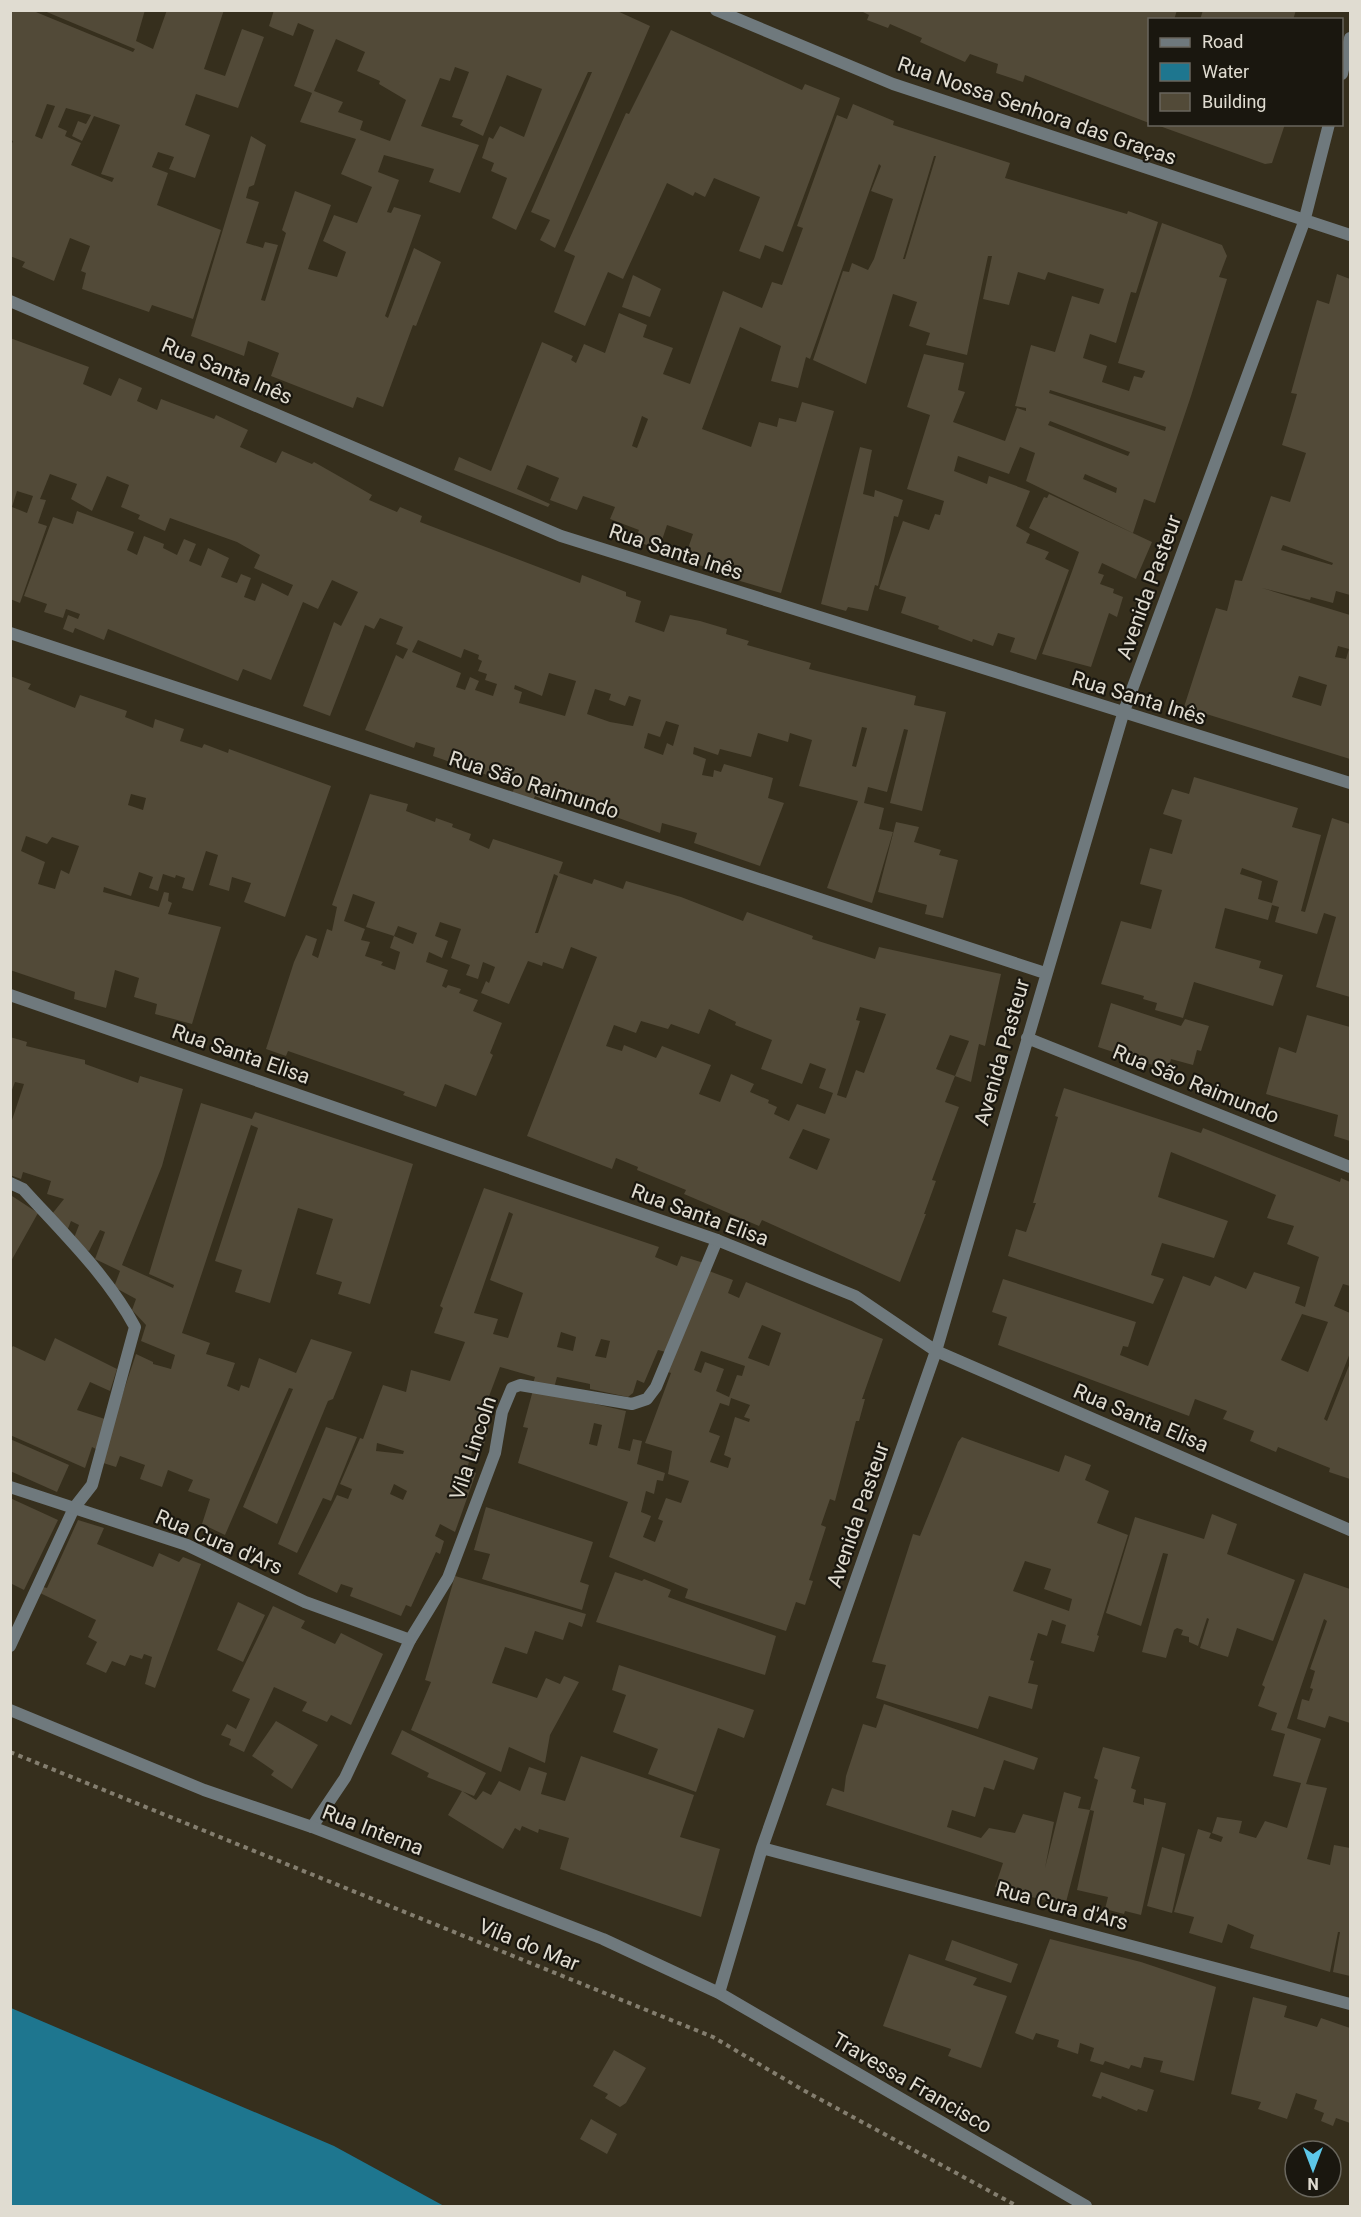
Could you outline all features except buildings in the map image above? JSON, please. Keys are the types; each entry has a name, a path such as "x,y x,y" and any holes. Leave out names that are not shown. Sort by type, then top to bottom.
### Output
{"street":[{"name":"Rua Nossa Senhora das Graças","path":"716,10 893,84 1304,222 1350,235"},
{"path":"1343,66 1350,38"},
{"name":"Avenida Pasteur","path":"719,1993 762,1848 936,1351 1123,714 1304,222 1328,126"},
{"name":"Rua Santa Inês","path":"10,301 561,536 1123,714 1350,783"},
{"name":"Rua São Raimundo","path":"10,633 1045,974"},
{"name":"Rua Santa Elisa","path":"10,995 717,1240 855,1296 936,1351 1350,1530"},
{"name":"Rua São Raimundo","path":"1027,1038 1350,1167"},
{"path":"10,1183 23,1189 96,1270 121,1301 135,1327 92,1485 74,1508 10,1646"},
{"name":"Vila Lincoln","path":"312,1827 345,1778 410,1640 448,1578 495,1453 502,1412 512,1388 520,1385 632,1404 647,1399 656,1387 717,1240"},
{"name":"Rua Cura d'Ars","path":"10,1486 187,1545 305,1602 410,1640"},
{"name":"Rua Interna","path":"10,1710 204,1790 312,1827 603,1939 719,1993"},
{"name":"Rua Cura d'Ars","path":"762,1848 1350,2004"},
{"name":"Travessa Francisco","path":"719,1993 1086,2206"}],"path":[{"name":"Vila do Mar","path":"10,1752 713,2037 803,2090 1017,2206"}],"water":[{"path":"11,2008 334,2146 444,2206 11,2206"}]}
